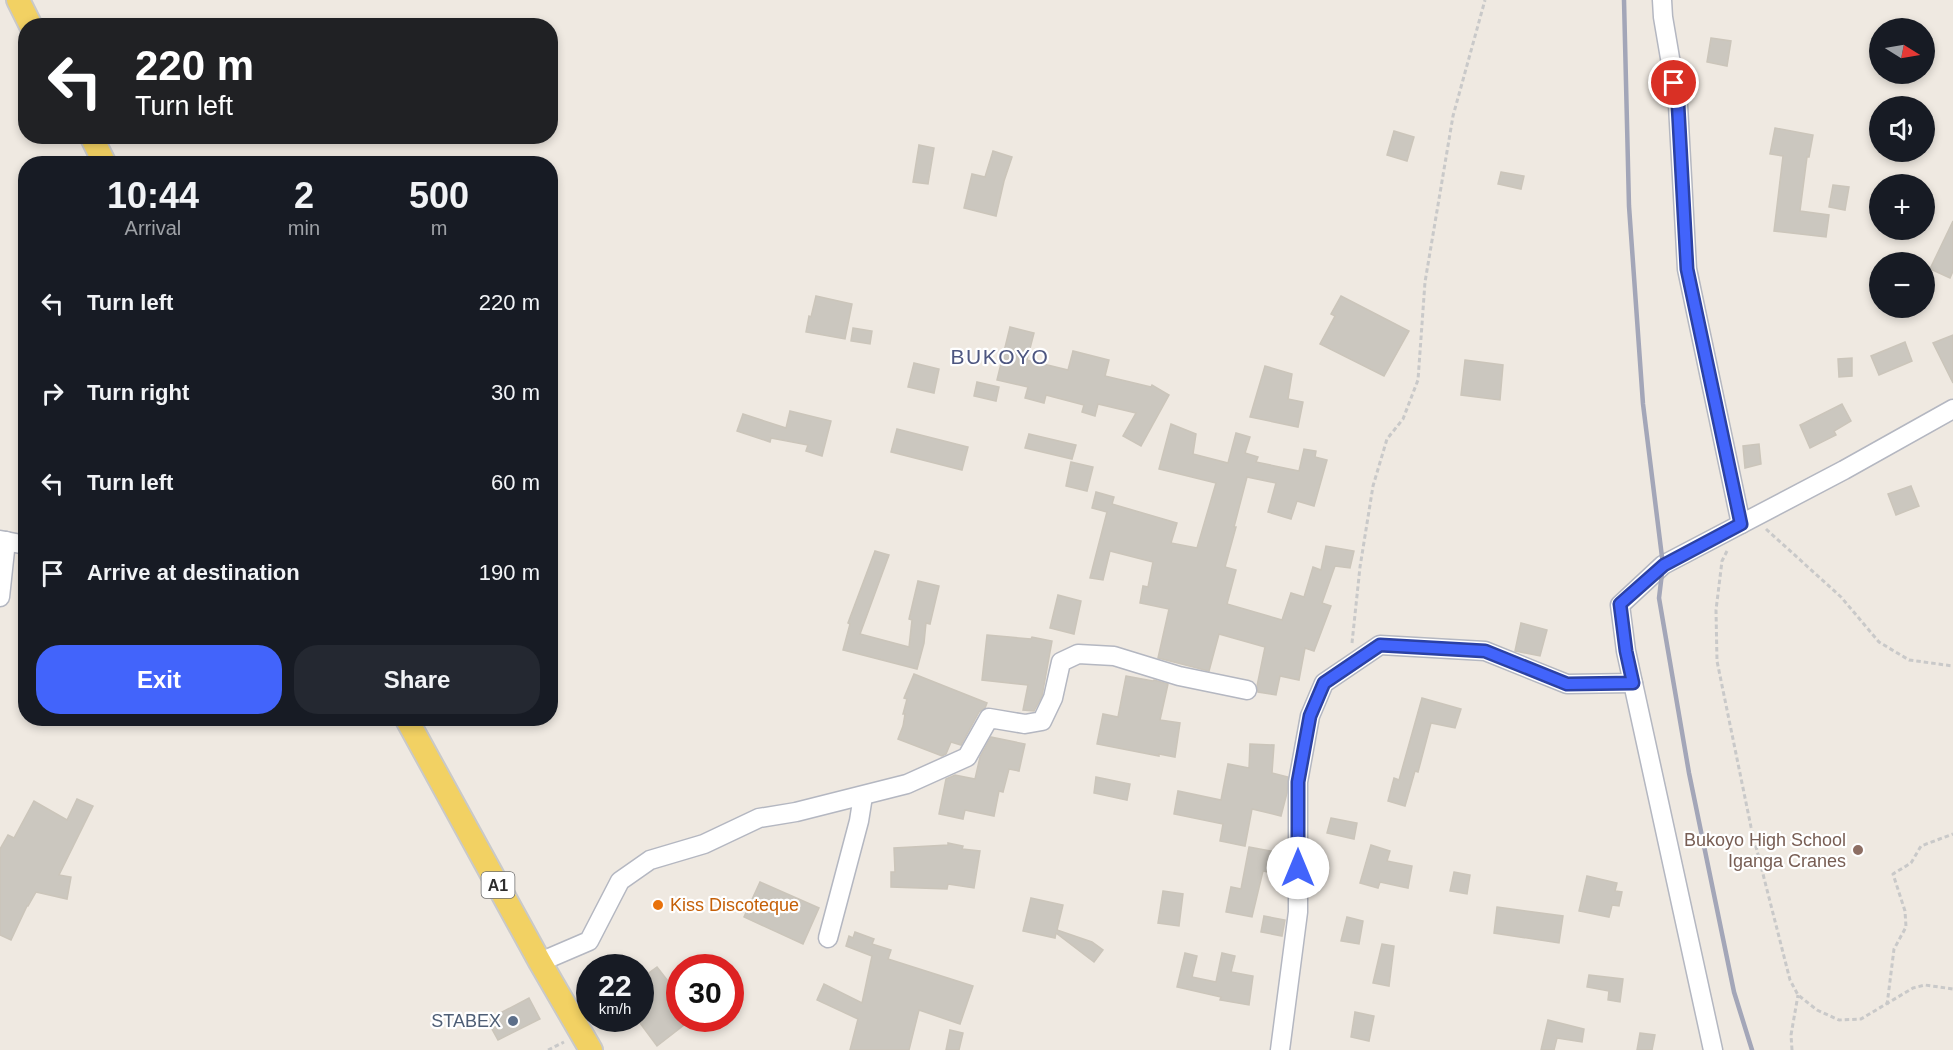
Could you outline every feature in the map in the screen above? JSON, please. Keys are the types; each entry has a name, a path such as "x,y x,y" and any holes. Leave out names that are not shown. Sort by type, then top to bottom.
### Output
{"main road":[{"path":"18,0 27,18"},
{"name":"A1","path":"410,726 591,1050"}],"street":[{"path":"1662,0 1678,105 1687,269 1747,521"},
{"path":"1713,1050 1626,651 1620,604 1664,565 1844,470 1953,409"},
{"path":"0,597 3,540 18,543"},
{"path":"1280,1050 1298,912 1298,782 1310,716 1324,683 1380,645 1485,651 1567,684 1633,683"},
{"path":"540,962 589,941 620,881 650,860 704,844 759,818 796,812 907,784 967,757 989,718 1025,724 1042,721 1053,698 1060,662 1078,654 1114,656 1179,676 1247,690"},
{"path":"828,938 859,821 863,796"}],"path":[{"path":"1350,666 1360,567 1373,486 1387,439 1403,419 1418,380 1425,282 1453,116 1485,0"},
{"path":"1953,666 1909,660 1880,642 1841,597 1747,521 1722,561 1716,610 1717,661 1751,827 1790,980 1798,995 1817,1010 1839,1020 1861,1019 1912,988 1925,985 1953,989"},
{"path":"1887,1005 1894,949 1906,927 1905,911 1893,874 1911,863 1922,846 1953,834"},
{"path":"1792,1050 1791,1035 1798,995"}],"building":[{"path":"1711,38 1731,41 1727,66 1707,62"},
{"path":"1775,128 1813,135 1809,157 1807,157 1800,211 1829,215 1826,237 1774,231 1783,156 1770,154"},
{"path":"1394,131 1414,137 1407,161 1387,155"},
{"path":"919,145 934,148 928,184 913,182"},
{"path":"993,151 1012,157 996,216 964,208 972,174 985,177"},
{"path":"1501,172 1524,176 1521,189 1498,184"},
{"path":"1833,185 1849,187 1845,210 1829,207"},
{"path":"1953,221 1953,271 1950,278 1935,271 1935,259"},
{"path":"816,296 852,304 845,339 806,332"},
{"path":"1341,296 1409,331 1384,376 1320,344 1335,316 1331,314"},
{"path":"1010,327 1034,333 1027,360 1068,370 1073,351 1109,360 1105,376 1151,387 1152,385 1169,395 1141,446 1123,436 1136,413 1098,404 1095,416 1082,412 1084,405 1046,395 1044,403 1025,398 1028,387 997,380"},
{"path":"853,328 872,331 870,344 851,341"},
{"path":"1953,335 1953,383 1933,343"},
{"path":"1905,342 1912,361 1879,375 1871,356"},
{"path":"1852,358 1852,376 1839,377 1838,359"},
{"path":"1465,360 1503,365 1500,400 1461,395"},
{"path":"914,363 939,369 934,393 908,387"},
{"path":"1265,366 1292,374 1288,399 1303,402 1298,427 1250,417"},
{"path":"977,382 999,387 996,401 974,396"},
{"path":"1842,404 1851,421 1834,431 1836,435 1810,448 1800,425"},
{"path":"790,411 831,421 822,456 806,451 808,445 771,438 770,442 737,431 743,414 786,428"},
{"path":"1171,424 1196,434 1193,454 1228,463 1236,433 1250,437 1245,453 1258,457 1256,462 1299,471 1304,449 1316,451 1315,457 1327,460 1314,506 1297,501 1291,519 1268,512 1276,483 1247,477 1225,567 1236,570 1227,604 1282,620 1291,593 1304,597 1313,567 1321,570 1326,546 1354,551 1350,568 1335,566 1322,603 1331,606 1314,651 1305,648 1299,680 1280,676 1276,695 1258,692 1257,686 1265,647 1219,634 1209,671 1158,658 1169,609 1140,603 1143,586 1148,587 1153,562 1110,551 1103,580 1090,578 1107,512 1092,508 1096,492 1114,497 1112,504 1177,523 1171,543 1197,548 1216,483 1159,469"},
{"path":"897,429 968,447 962,470 891,452"},
{"path":"1029,434 1076,445 1072,459 1025,448"},
{"path":"1759,444 1761,464 1745,468 1743,446"},
{"path":"1071,462 1093,467 1087,491 1066,486"},
{"path":"1911,486 1919,506 1896,515 1888,494"},
{"path":"875,551 889,555 860,634 909,647 912,620 909,619 918,581 939,586 930,624 926,623 924,643 917,669 843,650 850,624 848,623"},
{"path":"1058,595 1081,601 1074,634 1050,628"},
{"path":"1521,623 1547,630 1540,656 1515,651"},
{"path":"987,635 1031,639 1032,637 1052,641 1042,696 1034,711 1023,710 1028,685 982,680"},
{"path":"914,674 987,703 985,708 979,712 961,745 951,742 946,754 942,756 898,739 905,714 903,714 907,699 904,698"},
{"path":"1126,676 1168,684 1160,720 1180,723 1175,757 1097,744 1103,714 1118,717"},
{"path":"1422,698 1461,709 1455,728 1431,723 1418,772 1415,771 1405,806 1388,801 1394,778 1399,780"},
{"path":"991,737 1025,744 1019,771 1009,769 1003,792 999,791 994,816 965,810 963,819 939,814 946,779 955,775 975,779 980,757"},
{"path":"1250,744 1274,745 1272,773 1288,777 1287,793 1281,816 1252,809 1245,846 1220,841 1223,824 1174,814 1178,791 1221,800 1228,764 1249,768"},
{"path":"1096,777 1130,784 1127,800 1094,793"},
{"path":"77,799 93,806 59,875 71,877 67,899 36,892 11,940 0,935 0,849 8,835 14,838 34,801 67,820"},
{"path":"1331,818 1357,823 1354,839 1327,833"},
{"path":"948,843 963,846 962,849 980,851 974,888 948,884 947,889 891,887 891,872 895,872 894,848 948,845"},
{"path":"1371,845 1390,851 1387,861 1412,866 1408,888 1380,882 1378,888 1360,883"},
{"path":"1249,847 1287,854 1284,875 1263,871 1252,917 1226,912 1231,887 1241,889"},
{"path":"1454,872 1470,875 1467,894 1450,891"},
{"path":"1587,876 1617,883 1615,891 1622,892 1619,906 1612,905 1609,917 1579,911"},
{"path":"760,882 819,908 803,944 744,917"},
{"path":"1163,891 1183,894 1179,926 1158,923"},
{"path":"1031,898 1063,905 1057,930 1092,942 1103,950 1094,962 1056,933 1055,938 1023,931"},
{"path":"1497,907 1563,916 1559,943 1494,933"},
{"path":"1264,916 1285,920 1282,936 1261,932"},
{"path":"1347,917 1363,921 1359,944 1341,941"},
{"path":"855,932 874,939 872,944 891,950 888,959 973,986 960,1024 919,1010 909,1050 850,1050 858,1019 817,1000 824,984 862,1003 872,956 846,946 849,936 853,938"},
{"path":"1382,944 1394,946 1389,986 1373,983"},
{"path":"1185,953 1197,956 1192,977 1216,982 1222,953 1235,956 1231,972 1253,976 1249,1005 1220,1000 1221,997 1177,987"},
{"path":"657,967 666,979 666,1032 675,1032 657,1046 647,1032 654,1032 654,969"},
{"path":"1589,975 1623,979 1620,1002 1608,1000 1609,991 1587,987"},
{"path":"529,998 540,1019 498,1040 487,1020"},
{"path":"1355,1012 1374,1016 1369,1041 1351,1037"},
{"path":"1548,1020 1584,1029 1582,1042 1557,1038 1554,1050 1541,1050"},
{"path":"950,1030 963,1033 959,1050 946,1050"},
{"path":"1640,1033 1655,1035 1652,1050 1637,1050"}],"railway":[{"path":"1624,0 1629,206 1643,404 1663,565 1659,598 1689,773 1734,992 1752,1050"}],"place":[{"name":"Bukoyo High School Iganga Cranes","path":"1858,850"},
{"name":"Kiss Discoteque","path":"658,905"},
{"name":"STABEX","path":"513,1021"}],"district":[{"name":"BUKOYO","path":"1000,356"}],"route":[{"path":"1298,868 1298,782 1310,716 1324,683 1380,645 1485,651 1567,684 1633,683 1620,604 1664,565 1741,524 1687,269 1678,105 1674,83"}]}
